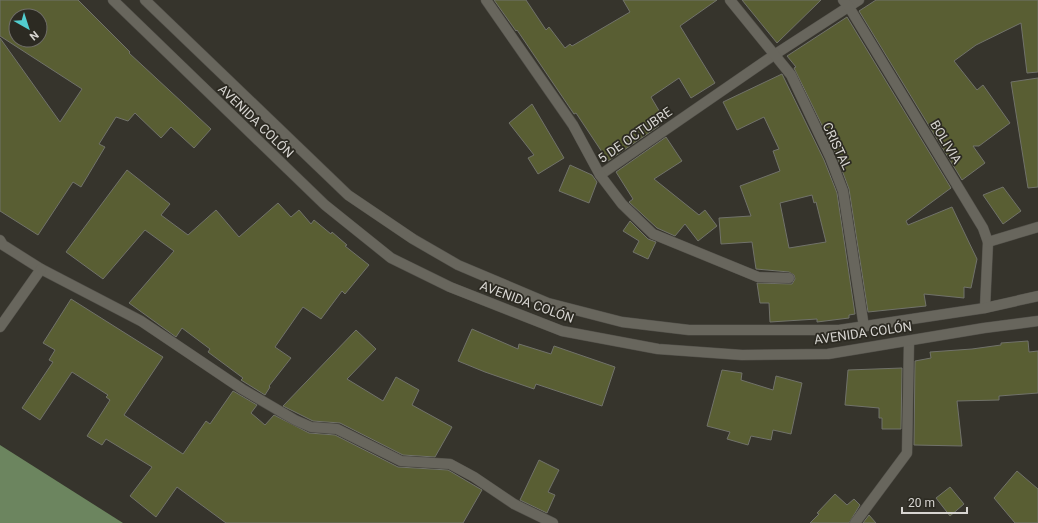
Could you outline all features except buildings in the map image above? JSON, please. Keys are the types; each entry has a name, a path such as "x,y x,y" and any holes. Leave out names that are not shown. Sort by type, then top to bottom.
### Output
{"street":[{"name":"AVENIDA COLÓN","path":"113,0 325,205 392,258 450,287 562,331 658,349 742,355 828,354 909,340 1038,321"},
{"name":"AVENIDA COLÓN","path":"145,0 348,195 413,239 458,265 548,303 622,322 689,330 839,330 985,308 1038,296"},
{"name":"5 DE OCTUBRE","path":"486,0 573,124 600,175 846,4 859,0"},
{"name":"CRISTAL","path":"730,0 790,75 830,157 843,191 864,327"},
{"name":"BOLIVIA","path":"846,4 983,228 988,242 985,308"},
{"path":"600,175 622,204 653,234 758,277 789,278"},
{"path":"988,242 1038,227"},
{"path":"1,243 41,269 141,321 242,389 295,420 311,427 337,429 402,461 450,464 474,477 514,504 553,523"},
{"path":"0,327 41,269"},
{"path":"855,523 907,453 909,340"}],"shaded area":[{"path":"0,445 123,523 0,523"}]}
